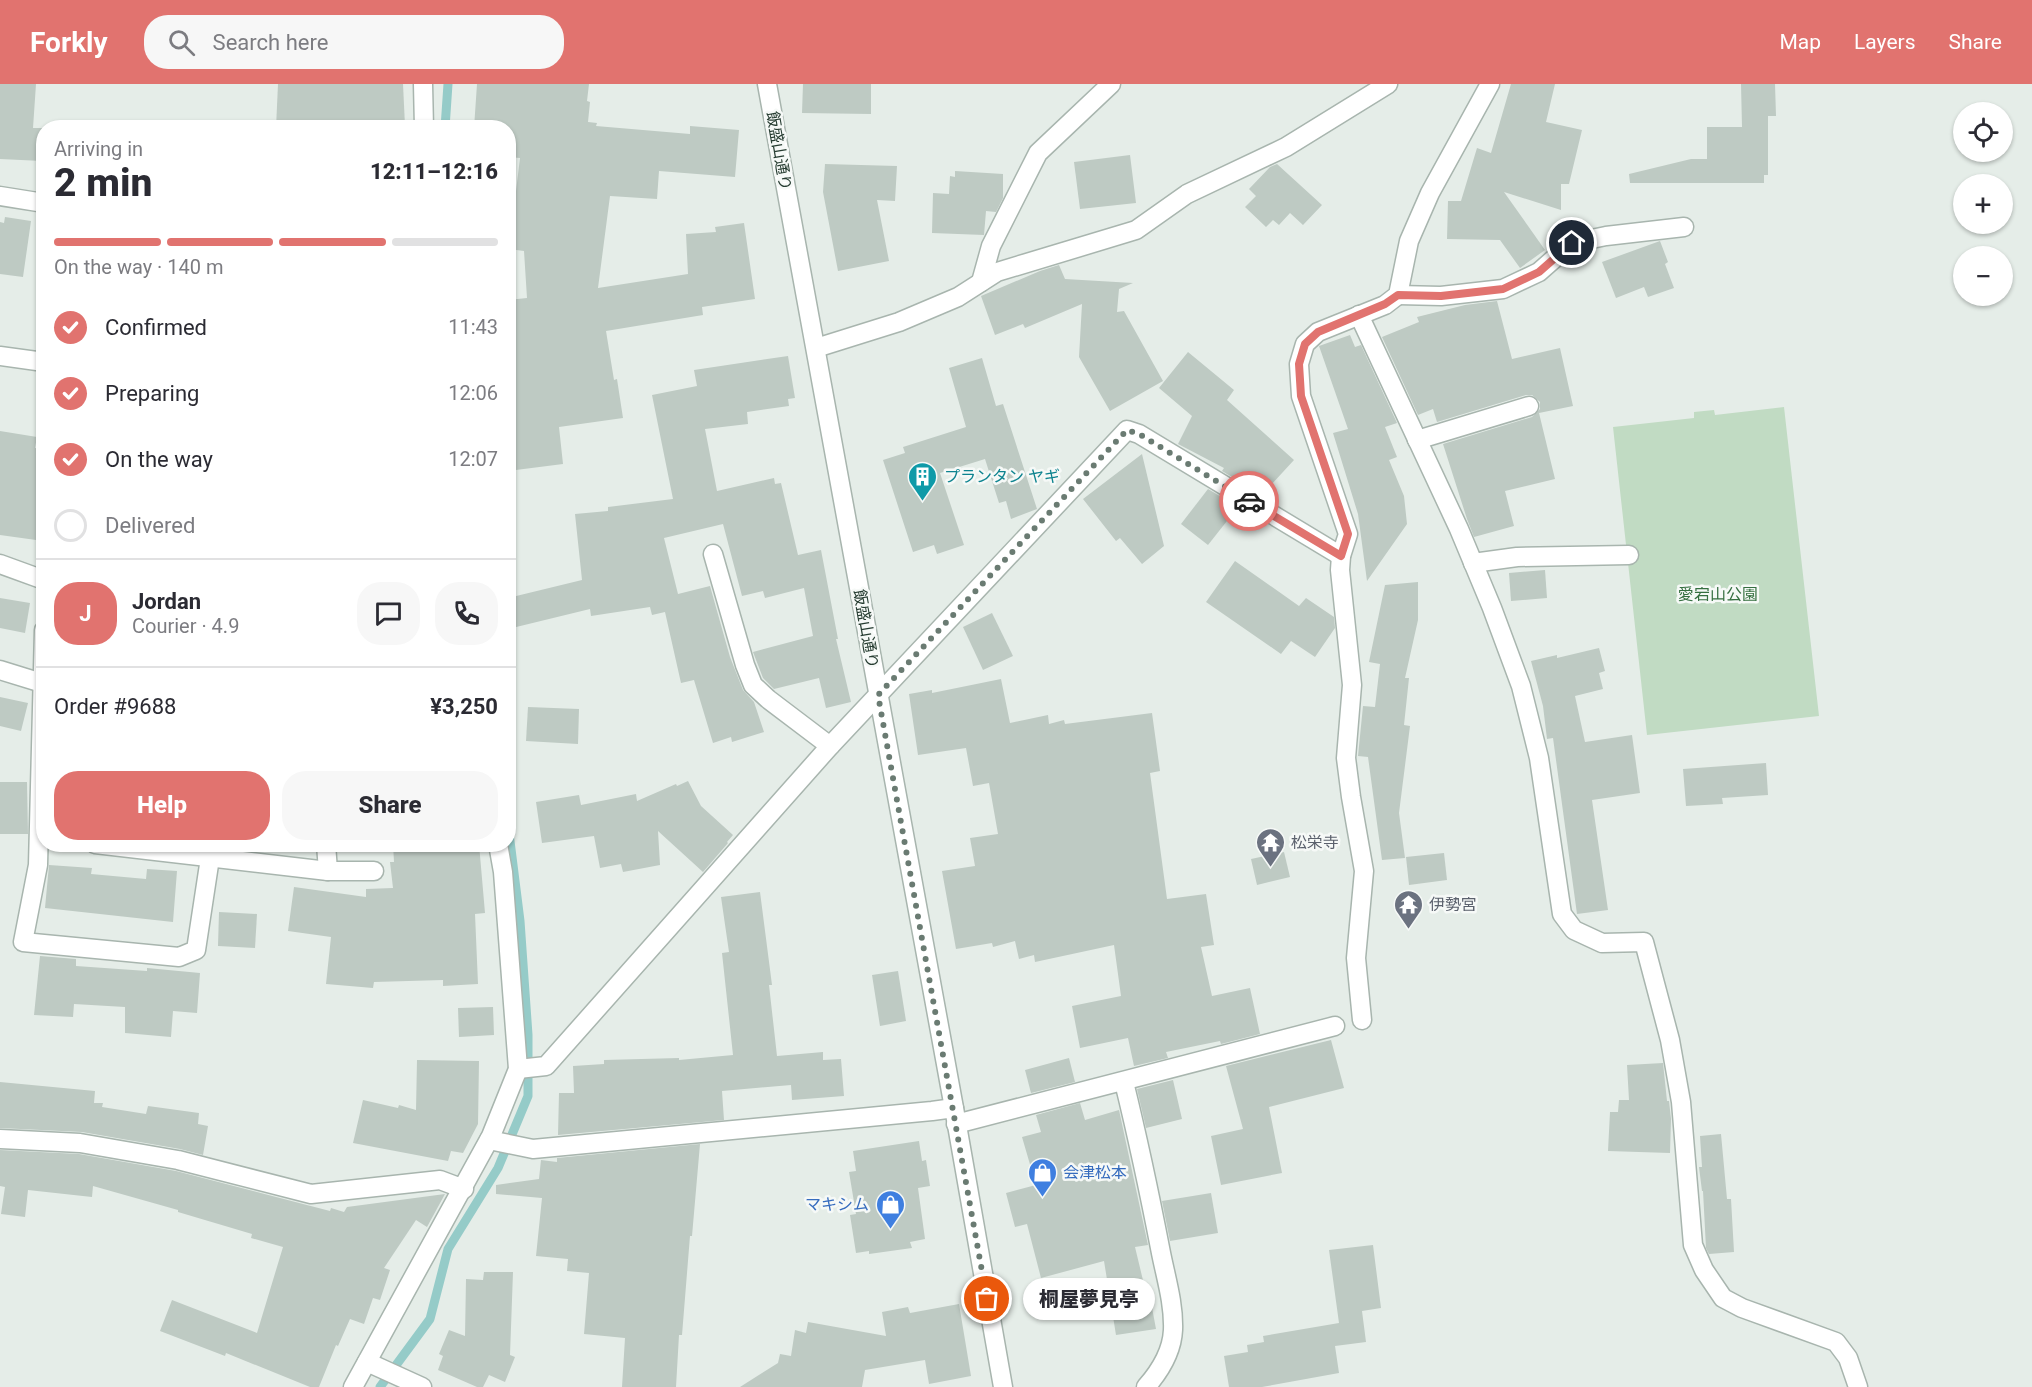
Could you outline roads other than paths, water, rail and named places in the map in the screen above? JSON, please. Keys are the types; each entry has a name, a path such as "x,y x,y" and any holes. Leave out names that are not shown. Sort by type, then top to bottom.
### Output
{"street":[{"path":"423,84 424,120"},
{"name":"飯盛山通り","path":"767,84 1003,1387"},
{"path":"981,282 991,246 1038,153 1111,84"},
{"path":"816,348 899,322 958,297 997,272 1136,230 1187,194 1286,147 1388,84"},
{"path":"1398,295 1409,241 1430,193 1490,84"},
{"path":"0,196 36,202"},
{"path":"1362,1020 1356,958 1364,871 1346,758 1352,685 1340,570 1341,556 1348,534 1301,396 1299,364 1305,344 1318,332 1385,304 1398,295 1441,296 1503,289 1539,272 1572,243 1606,236 1684,227"},
{"path":"1359,315 1473,563 1521,686 1534,732 1562,914 1574,930 1602,943 1644,942 1670,1040 1681,1102 1693,1245 1704,1270 1723,1298 1742,1308 1836,1342 1848,1358 1858,1387"},
{"path":"0,356 36,362"},
{"path":"1417,440 1528,406"},
{"path":"518,1069 546,1066 830,746 1127,430 1139,434 1341,556"},
{"path":"713,554 745,665 753,685 830,746"},
{"path":"1473,563 1517,557 1629,555"},
{"path":"0,564 36,577"},
{"path":"0,670 36,681"},
{"path":"39,852 23,942 179,957 196,950 210,858"},
{"path":"191,852 210,858 328,870 374,872"},
{"path":"327,852 328,870"},
{"path":"353,1387 464,1189 489,1140 518,1069 503,872 499,852"},
{"path":"489,1140 533,1149 932,1111 955,1116 1125,1082 1335,1026"},
{"path":"1125,1082 1173,1310 1173,1332 1166,1358 1146,1387"},
{"path":"0,1139 80,1143 178,1160 311,1194 440,1180 464,1189"},
{"path":"367,1362 422,1387"}],"waterway":[{"path":"446,120 448,84"},
{"path":"380,1387 430,1319 448,1249 498,1168 528,1096 528,1035 520,921 511,852"}],"place":[{"name":"プランタン ヤギ","path":"923,502"},
{"name":"松栄寺","path":"1270,868"},
{"name":"伊勢宮","path":"1408,930"},
{"name":"会津松本","path":"1042,1198"},
{"name":"マキシム","path":"890,1230"},
{"name":"桐屋夢見亭","path":"987,1299"}],"park label":[{"name":"愛宕山公園","path":"1718,594"}]}
